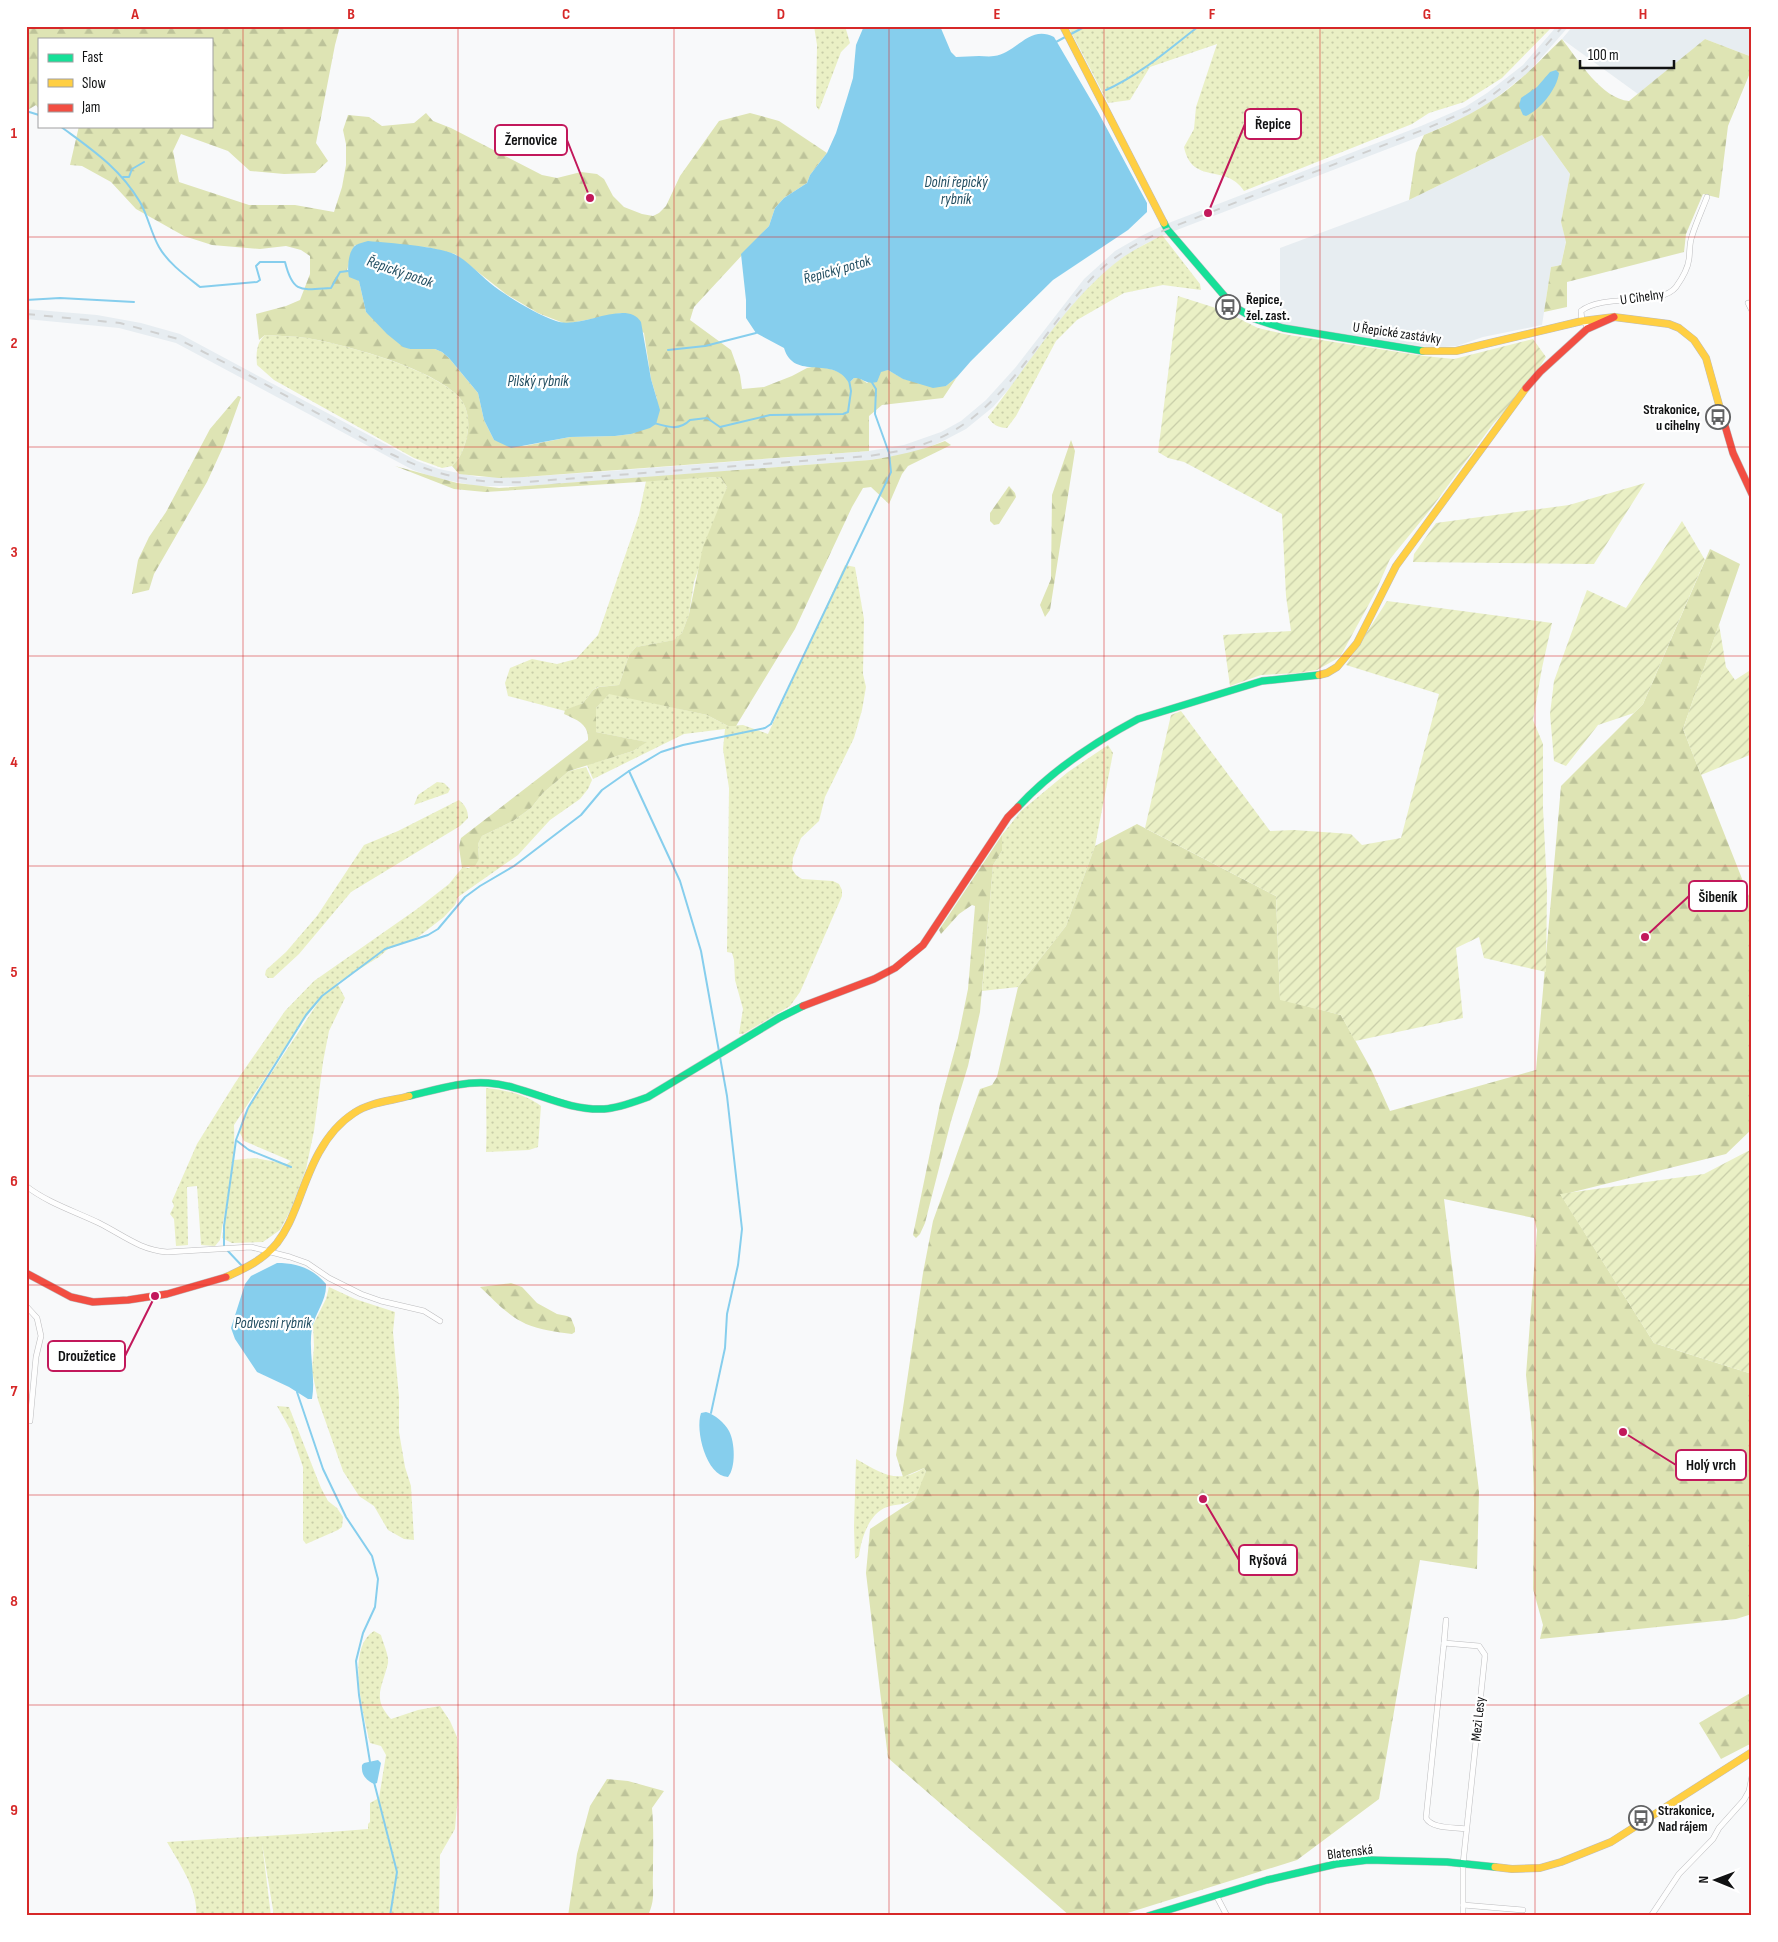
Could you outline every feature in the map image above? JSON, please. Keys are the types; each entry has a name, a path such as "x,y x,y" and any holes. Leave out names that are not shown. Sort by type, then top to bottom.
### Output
{"street":[{"name":"U Řepické zastávky","path":"1062,26 1074,44 1168,229 1177,243 1232,306 1267,324 1300,331 1444,353 1582,321 1614,317 1669,324 1687,334 1700,347 1706,358 1733,454 1752,494"},
{"name":"U Cihelny","path":"1582,321 1581,311 1587,306 1671,293 1677,286 1688,262 1691,238 1707,196"},
{"path":"1748,303 1752,311"},
{"path":"26,1273 69,1297 88,1302 147,1299 223,1278 258,1260 269,1252 287,1229 311,1168 330,1133 357,1112 373,1105 474,1083 499,1084 570,1107 615,1109 648,1098 779,1018 807,1004 874,979 895,968 923,944 1008,817 1025,799 1061,768 1121,728 1138,719 1262,681 1313,676 1327,673 1337,667 1357,643 1396,566 1527,387 1540,372 1588,329 1614,317"},
{"path":"1582,321 1588,329"},
{"path":"26,1186 48,1201 100,1224 136,1245 154,1251 167,1252 251,1247 307,1263 329,1278 361,1294 381,1301 424,1311 440,1321"},
{"path":"26,1306 37,1318 40,1336 36,1357 30,1421"},
{"path":"1446,1620 1426,1818 1428,1822 1434,1825 1466,1829"},
{"name":"Mezi Lesy","path":"1444,1643 1479,1646 1485,1655 1462,1864 1464,1916"},
{"name":"Blatenská","path":"1148,1916 1267,1880 1336,1864 1368,1860 1462,1864 1512,1869 1540,1868 1611,1842 1752,1752"},
{"path":"1651,1916 1679,1874 1713,1839 1719,1828 1744,1800 1749,1791 1752,1776"},
{"path":"1216,1894 1227,1916"},
{"path":"1463,1905 1523,1910"}],"shaded area":[{"path":"1557,26 1569,26 1529,72 1492,101 1469,115 1424,135 1169,233 1145,244 1121,259 1091,285 1023,373 993,407 966,429 925,449 906,454 870,460 611,480 525,486 477,486 436,478 413,470 176,343 119,328 26,319 26,309 97,315 141,323 180,334 417,461 439,469 478,477 524,477 611,471 869,451 904,445 941,432 961,421 986,400 1015,368 1084,279 1115,251 1166,224 1421,126 1465,107 1487,93 1523,65"},
{"path":"1573,26 1752,26 1752,57 1705,39 1638,94 1562,39"},
{"path":"1542,135 1570,174 1561,222 1566,241 1561,265 1551,267 1542,325 1483,337 1457,346 1433,348 1280,324 1280,248 1409,200"}],"green space":[{"path":"26,26 340,26 316,143 328,161 315,173 284,174 250,171 228,151 181,134 173,151 179,182 249,205 295,205 334,212 342,187 346,165 346,144 343,130 348,115 369,117 382,126 414,123 426,113 433,121 451,128 542,175 557,178 581,172 597,174 604,179 613,196 624,207 653,216 666,206 680,176 719,121 750,113 779,121 827,153 810,175 807,183 784,198 775,208 769,226 694,307 690,320 731,350 740,375 742,389 764,387 807,368 818,366 845,375 849,383 858,377 867,383 881,371 888,370 904,379 946,386 957,377 943,398 882,405 869,416 869,451 524,477 499,478 459,474 452,466 457,461 464,447 468,431 467,415 461,400 443,384 386,358 343,346 291,336 265,335 259,340 256,314 300,300 310,274 310,256 301,250 286,246 260,249 212,245 184,236 136,209 111,182 82,166 70,165 79,128 212,128 212,38 38,38 38,108 36,105 26,111","holes":["355,245 426,247 455,254 506,294 538,313 566,324 621,313 644,333 651,379 657,399 631,434 570,437 524,446 494,440 484,420 478,393 449,358 435,349 410,349 366,312 359,281 347,270"]},
{"path":"814,26 845,26 850,43 841,52 819,110 816,106 817,45"},
{"path":"1068,26 1553,26 1502,78 1464,102 1429,113 1412,124 1244,191 1229,178 1202,171 1194,166 1188,159 1184,147 1194,129 1196,107 1217,44 1150,67 1130,100 1108,103"},
{"path":"1562,39 1600,86 1619,99 1629,101 1705,39 1752,57 1752,68 1728,126 1719,198 1703,194 1686,234 1684,252 1567,282 1567,307 1544,312 1551,267 1561,265 1566,242 1561,222 1570,174 1542,135 1409,200 1416,153 1424,135 1470,114 1502,94 1525,75"},
{"path":"1162,235 1200,284 1201,290 1163,285 1124,293 1077,320 1056,341 1016,416 1007,428 993,424 988,417 1067,312 1102,274 1131,252"},
{"path":"1178,296 1222,310 1258,328 1289,335 1454,359 1533,339 1546,357 1527,387 1493,424 1430,510 1390,559 1375,593 1340,657 1317,670 1261,675 1230,686 1223,635 1291,631 1286,596 1282,514 1184,462 1168,458 1158,452"},
{"path":"265,335 307,338 343,346 385,358 443,384 461,400 467,415 468,431 459,458 452,466 442,468 414,458 274,380 257,365 258,345"},
{"path":"238,396 241,397 223,447 207,482 154,574 149,590 132,594 138,560 149,537 166,512 210,429"},
{"path":"1071,440 1075,451 1050,610 1045,617 1040,605 1051,579 1052,495"},
{"path":"945,441 951,445 908,466 902,474 889,504 871,487 863,488 852,507 795,629 736,726 728,726 707,715 609,694 596,708 596,732 647,742 633,751 569,771 543,793 531,808 513,821 482,836 478,844 479,859 475,866 462,868 459,847 461,838 588,740 584,726 564,714 565,710 583,703 593,690 599,687 619,685 629,655 636,647 674,640 682,633 689,614 703,547 727,487 721,478 716,477 485,492 454,489 395,466 457,483 499,488 870,460 908,453"},
{"path":"721,478 727,487 694,582 689,614 682,633 675,640 636,647 629,655 619,685 598,687 593,690 583,703 565,711 508,696 505,683 510,668 532,659 557,664 576,659 598,635 639,515 646,481"},
{"path":"1645,483 1594,564 1413,562 1414,554 1436,523 1569,505"},
{"path":"1009,486 1016,497 999,524 994,525 990,521 990,513"},
{"path":"1682,521 1705,560 1643,704 1634,713 1598,725 1566,766 1554,761 1550,714 1554,681 1587,590 1626,608"},
{"path":"1710,549 1740,564 1683,729 1752,904 1752,1129 1726,1154 1561,1195 1654,1343 1752,1374 1752,1614 1736,1619 1540,1639 1543,1625 1533,1589 1534,1503 1532,1432 1526,1375 1537,1230 1534,1218 1444,1199 1479,1491 1477,1569 1420,1560 1379,1799 1297,1860 1118,1916 1070,1916 888,1758 866,1573 870,1529 914,1500 926,1471 924,1468 903,1477 896,1455 923,1273 933,1221 980,1089 992,1085 997,1077 1018,987 1066,926 1095,846 1137,824 1276,896 1280,999 1341,1015 1371,1069 1390,1111 1536,1070 1561,786 1643,704"},
{"path":"845,565 855,567 864,619 863,674 866,687 862,710 854,738 825,797 819,821 801,838 793,858 792,869 802,879 833,881 839,884 842,896 800,992 790,1006 743,1034 739,1034 743,1009 735,980 734,960 732,953 727,952 729,788 723,749 725,729 684,734 593,779 587,765 633,751 646,742 596,732 596,708 609,693 707,715 728,726 743,725 768,734"},
{"path":"1387,601 1552,623 1533,720 1543,744 1543,808 1547,888 1546,972 1484,958 1479,937 1456,948 1463,1018 1355,1041 1341,1015 1280,1000 1276,896 1145,828 1171,715 1181,711 1270,831 1294,830 1351,834 1362,845 1401,838 1439,694 1346,665"},
{"path":"1719,624 1726,667 1735,680 1752,669 1752,754 1701,775 1683,729"},
{"path":"1108,745 1113,753 1095,846 1066,926 1018,987 982,991 993,865 1002,851 1002,835 1021,811 1068,772"},
{"path":"586,767 592,780 588,789 580,799 550,820 518,855 458,897 455,905 444,917 418,937 388,949 379,957 337,983 345,998 329,1031 314,1131 306,1169 291,1209 280,1230 263,1242 232,1243 222,1238 234,1160 255,1158 287,1164 291,1161 244,1141 239,1131 243,1116 323,995 297,1029 234,1125 232,1168 220,1240 215,1246 201,1245 197,1186 187,1187 188,1245 176,1246 174,1219 170,1214 174,1206 172,1201 197,1144 235,1083 285,1011 314,981 417,909 449,884 462,868 469,868 479,859 478,844 482,836 513,821 531,808 543,793 569,771"},
{"path":"437,782 444,783 450,789 448,793 414,805 418,795"},
{"path":"459,800 466,808 468,818 460,826 351,892 299,954 273,978 268,978 265,975 266,970 286,952 317,916 364,845 398,831"},
{"path":"1002,835 1002,851 993,865 980,1012 968,1066 951,1121 925,1223 916,1238 913,1235 940,1104 958,1038 968,989 975,906 972,905 959,914 941,934 939,930"},
{"path":"486,1088 515,1093 541,1106 538,1147 529,1150 486,1152"},
{"path":"1752,1149 1752,1374 1654,1343 1560,1194 1704,1174"},
{"path":"511,1283 522,1287 537,1303 557,1314 571,1318 575,1332 572,1334 555,1332 519,1321 480,1287"},
{"path":"329,1287 355,1299 395,1312 393,1332 399,1397 399,1432 405,1467 411,1486 414,1540 404,1539 388,1530 374,1506 359,1496 343,1471 318,1400 312,1371 313,1325 326,1299"},
{"path":"277,1406 289,1407 321,1488 328,1501 337,1508 343,1517 342,1527 338,1530 306,1544 303,1540 303,1467 290,1429"},
{"path":"856,1459 873,1469 889,1475 906,1476 924,1468 926,1471 920,1490 914,1500 887,1507 875,1515 867,1527 859,1556 855,1559 854,1527"},
{"path":"374,1631 381,1635 388,1656 388,1663 380,1692 381,1705 385,1712 391,1719 418,1710 440,1706 450,1721 457,1737 459,1782 455,1829 440,1855 439,1916 274,1916 262,1843 271,1916 196,1916 196,1907 191,1887 167,1842 368,1829 370,1803 379,1798 386,1755 381,1746 370,1743 359,1683 358,1667 360,1652 365,1640"},
{"path":"1752,1692 1752,1743 1721,1759 1699,1723"},
{"path":"607,1779 628,1781 664,1791 652,1808 653,1895 648,1916 568,1916 577,1854 590,1806"}],"water":[{"name":"Dolní řepický rybník","path":"864,26 940,26 951,52 956,57 994,56 1002,54 1037,34 1054,37 1098,112 1147,203 1147,212 1128,230 1053,280 946,386 933,388 903,379 888,370 881,372 877,382 870,383 854,378 849,383 834,370 796,364 789,358 784,348 756,333 746,318 741,254 769,226 775,208 784,198 807,183 810,175 827,153 836,133 853,78 856,45"},
{"path":"1556,70 1559,73 1558,79 1547,98 1537,109 1526,116 1523,115 1519,106 1521,98 1537,87 1550,72"},
{"name":"Pilský rybník","path":"368,241 425,247 454,254 504,293 556,321 566,323 614,314 625,313 634,315 641,322 651,379 660,410 656,424 631,434 570,437 511,448 494,440 484,420 478,393 449,358 435,349 410,349 403,347 387,334 366,312 359,281 349,277 348,265 353,247"},
{"name":"Podvesní rybník","path":"277,1263 304,1267 316,1274 326,1284 325,1296 312,1328 312,1399 308,1399 289,1387 257,1372 235,1339 231,1328 245,1284 251,1276"},
{"path":"706,1412 722,1422 731,1436 733,1461 731,1473 728,1477 720,1475 714,1469 704,1451 701,1440 700,1421 701,1413"},
{"path":"378,1760 381,1763 377,1783 374,1784 365,1777 362,1772 362,1765"}],"waterway":[{"path":"1071,34 1086,26"},
{"name":"Řepický potok","path":"1106,90 1131,77 1199,26"},
{"path":"1056,42 1067,36"},
{"name":"Řepický potok","path":"26,111 38,115"},
{"name":"Řepický potok","path":"63,128 104,160 123,179 140,202 156,242 163,253 178,269 200,287 257,282 260,280 256,266 260,262 285,262 291,280 295,285 305,289 331,288 340,272 348,271"},
{"path":"123,177 129,177 132,169 144,162"},
{"path":"26,300 60,298 134,302"},
{"name":"Řepický potok","path":"668,350 705,346 756,333"},
{"path":"654,423 677,427 690,420 707,418 720,427 770,415 843,414 848,412 851,391 849,380"},
{"path":"224,1247 224,1226 236,1140 248,1108 306,1015 322,996 385,949 428,935 438,929 465,897 514,866 581,815 602,790 629,771 661,752 683,745 765,728 771,724 891,472 889,453 875,414 876,389 871,381"},
{"path":"629,771 680,881 701,951 727,1096 742,1229 738,1265 727,1314 725,1348 711,1413"},
{"path":"237,1141 249,1150 291,1167"},
{"path":"227,1250 243,1267"},
{"path":"297,1392 323,1469 346,1517 372,1556 378,1579 375,1607 363,1633 356,1661 359,1695 370,1762"},
{"path":"374,1782 397,1872 390,1916"}],"railway":[{"path":"26,314 120,323 178,339 245,373 391,454 424,468 472,480 525,482 869,456 895,452 915,447 943,436 963,425 981,411 998,395 1028,359 1088,282 1100,270 1124,252 1167,229 1423,130 1467,111 1490,97 1526,68 1563,26"}],"traffic: fast":[{"path":"1164,223 1167,229 1233,306 1255,319 1283,328 1423,351"},
{"path":"1018,807 1059,769 1106,737 1138,719 1262,681 1319,675"},
{"path":"409,1096 458,1085 488,1083 503,1085 589,1109 615,1107 648,1097 779,1018 803,1006"},
{"path":"1148,1916 1267,1880 1336,1864 1368,1860 1447,1862 1495,1867"}],"traffic: slow":[{"path":"1063,26 1164,223"},
{"path":"1423,351 1456,351 1582,321 1614,317 1669,324 1679,328 1694,340 1706,358 1721,412"},
{"path":"1319,675 1337,667 1357,643 1396,566 1526,388"},
{"path":"226,1277 260,1259 277,1243 289,1223 307,1177 319,1153 326,1141 343,1121 367,1106 409,1096"},
{"path":"1495,1867 1512,1869 1540,1868 1561,1862 1611,1842 1752,1752"}],"traffic: jam":[{"path":"1526,388 1540,372 1587,329 1614,317"},
{"path":"1721,412 1733,453 1752,494"},
{"path":"803,1006 874,979 895,968 923,945 1008,817 1018,807"},
{"path":"26,1273 71,1297 93,1302 128,1300 167,1294 226,1277"}],"place":[{"name":"Žernovice","path":"590,198"},
{"name":"Řepice","path":"1208,213"},
{"name":"Řepice, žel. zast.","path":"1228,307"},
{"name":"Strakonice, u cihelny","path":"1718,417"},
{"name":"Šibeník","path":"1645,937"},
{"name":"Droužetice","path":"155,1296"},
{"name":"Holý vrch","path":"1623,1432"},
{"name":"Ryšová","path":"1203,1499"},
{"name":"Strakonice, Nad rájem","path":"1641,1818"}]}
